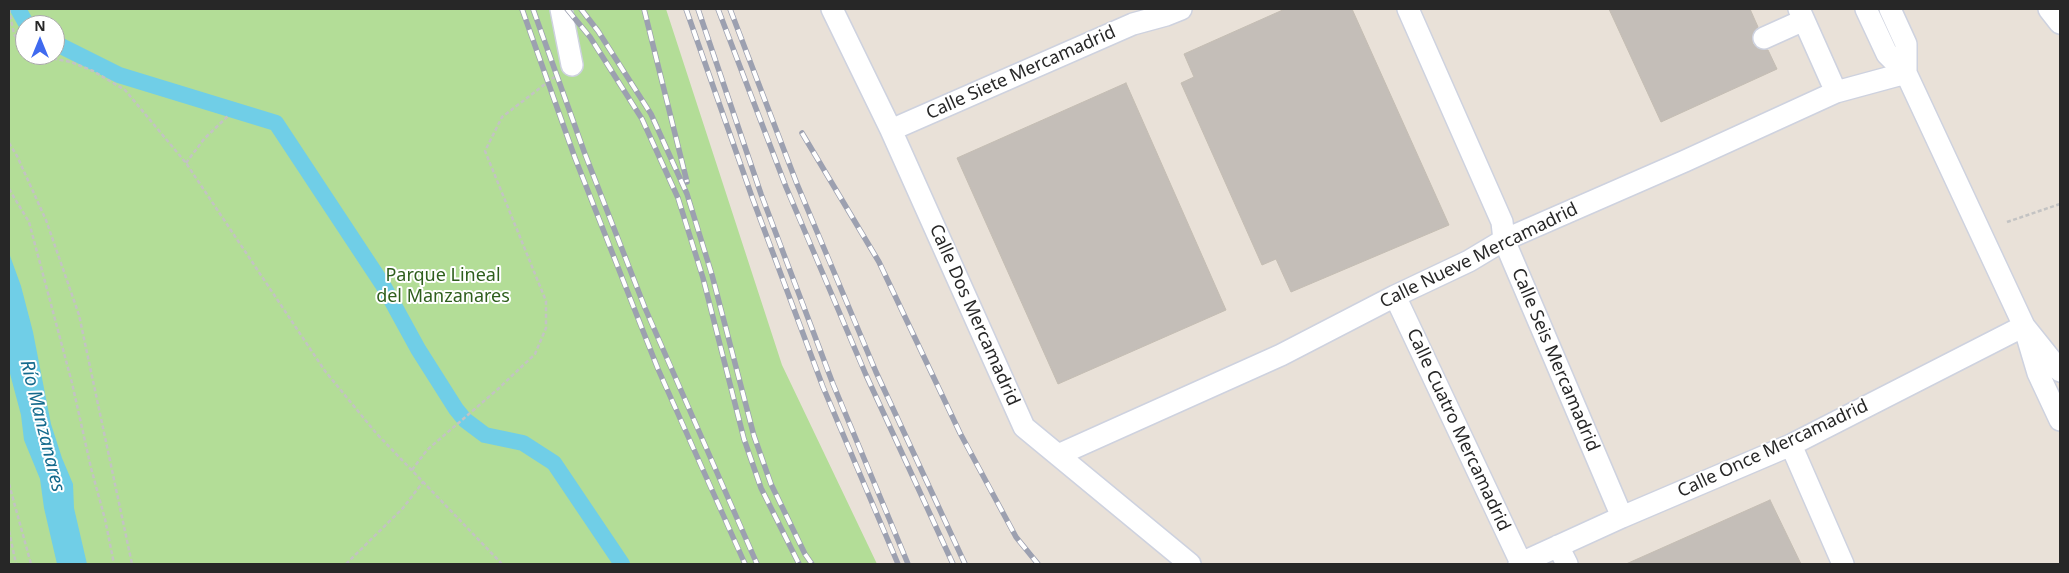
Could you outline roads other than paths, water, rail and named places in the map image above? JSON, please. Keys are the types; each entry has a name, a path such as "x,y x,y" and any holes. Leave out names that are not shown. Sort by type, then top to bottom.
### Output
{"lane":[{"path":"560,9 572,65"},
{"name":"Calle Dos Mercamadrid","path":"832,9 891,130 1024,426 1190,564"},
{"name":"Calle Siete Mercamadrid","path":"891,130 1133,24 1181,9"},
{"name":"Calle Seis Mercamadrid","path":"1408,9 1502,222 1504,240 1622,517"},
{"path":"1866,9 1886,54 1906,73 2024,326 2038,373 2060,420"},
{"path":"1890,9 1906,44 1906,73"},
{"path":"2049,9 2060,23"},
{"path":"1764,38 1802,15 1836,92"},
{"name":"Calle Nueve Mercamadrid","path":"1058,455 1281,355 1395,296 1468,261 1504,240 1685,162 1836,92 1906,73"},
{"name":"Calle Cuatro Mercamadrid","path":"1395,296 1520,564"},
{"path":"2024,326 2060,371"},
{"name":"Calle Once Mercamadrid","path":"1520,564 1562,555 1622,517 1790,446 2024,326"},
{"path":"1790,446 1843,564"}],"water":[{"name":"Río Manzanares","path":"9,253 21,286 33,332 51,424 73,484 74,508 87,564 57,564 44,508 40,479 24,440 21,415 9,370"}],"waterway":[{"path":"18,9 21,15"},
{"path":"65,48 119,75 276,123 383,285 418,349 456,409 465,420 485,435 523,443 554,463 622,564"}],"railway":[{"path":"522,9 575,158 658,369 745,564"},
{"path":"533,9 585,154 645,308 757,564"},
{"path":"567,9 590,37 642,119 678,198 703,278 744,439 761,488 799,564"},
{"path":"581,9 598,31 651,114 687,194 712,275 754,436 771,484 805,554 812,564"},
{"path":"644,9 687,182"},
{"path":"686,9 752,197 823,387 898,564"},
{"path":"698,9 761,194 833,384 908,564"},
{"path":"718,9 786,187 866,375 953,564"},
{"path":"730,9 797,184 876,372 965,564"},
{"path":"802,133 879,262 960,433 1016,537 1038,564"}],"park label":[{"name":"Parque Lineal del Manzanares","path":"443,286"}]}
